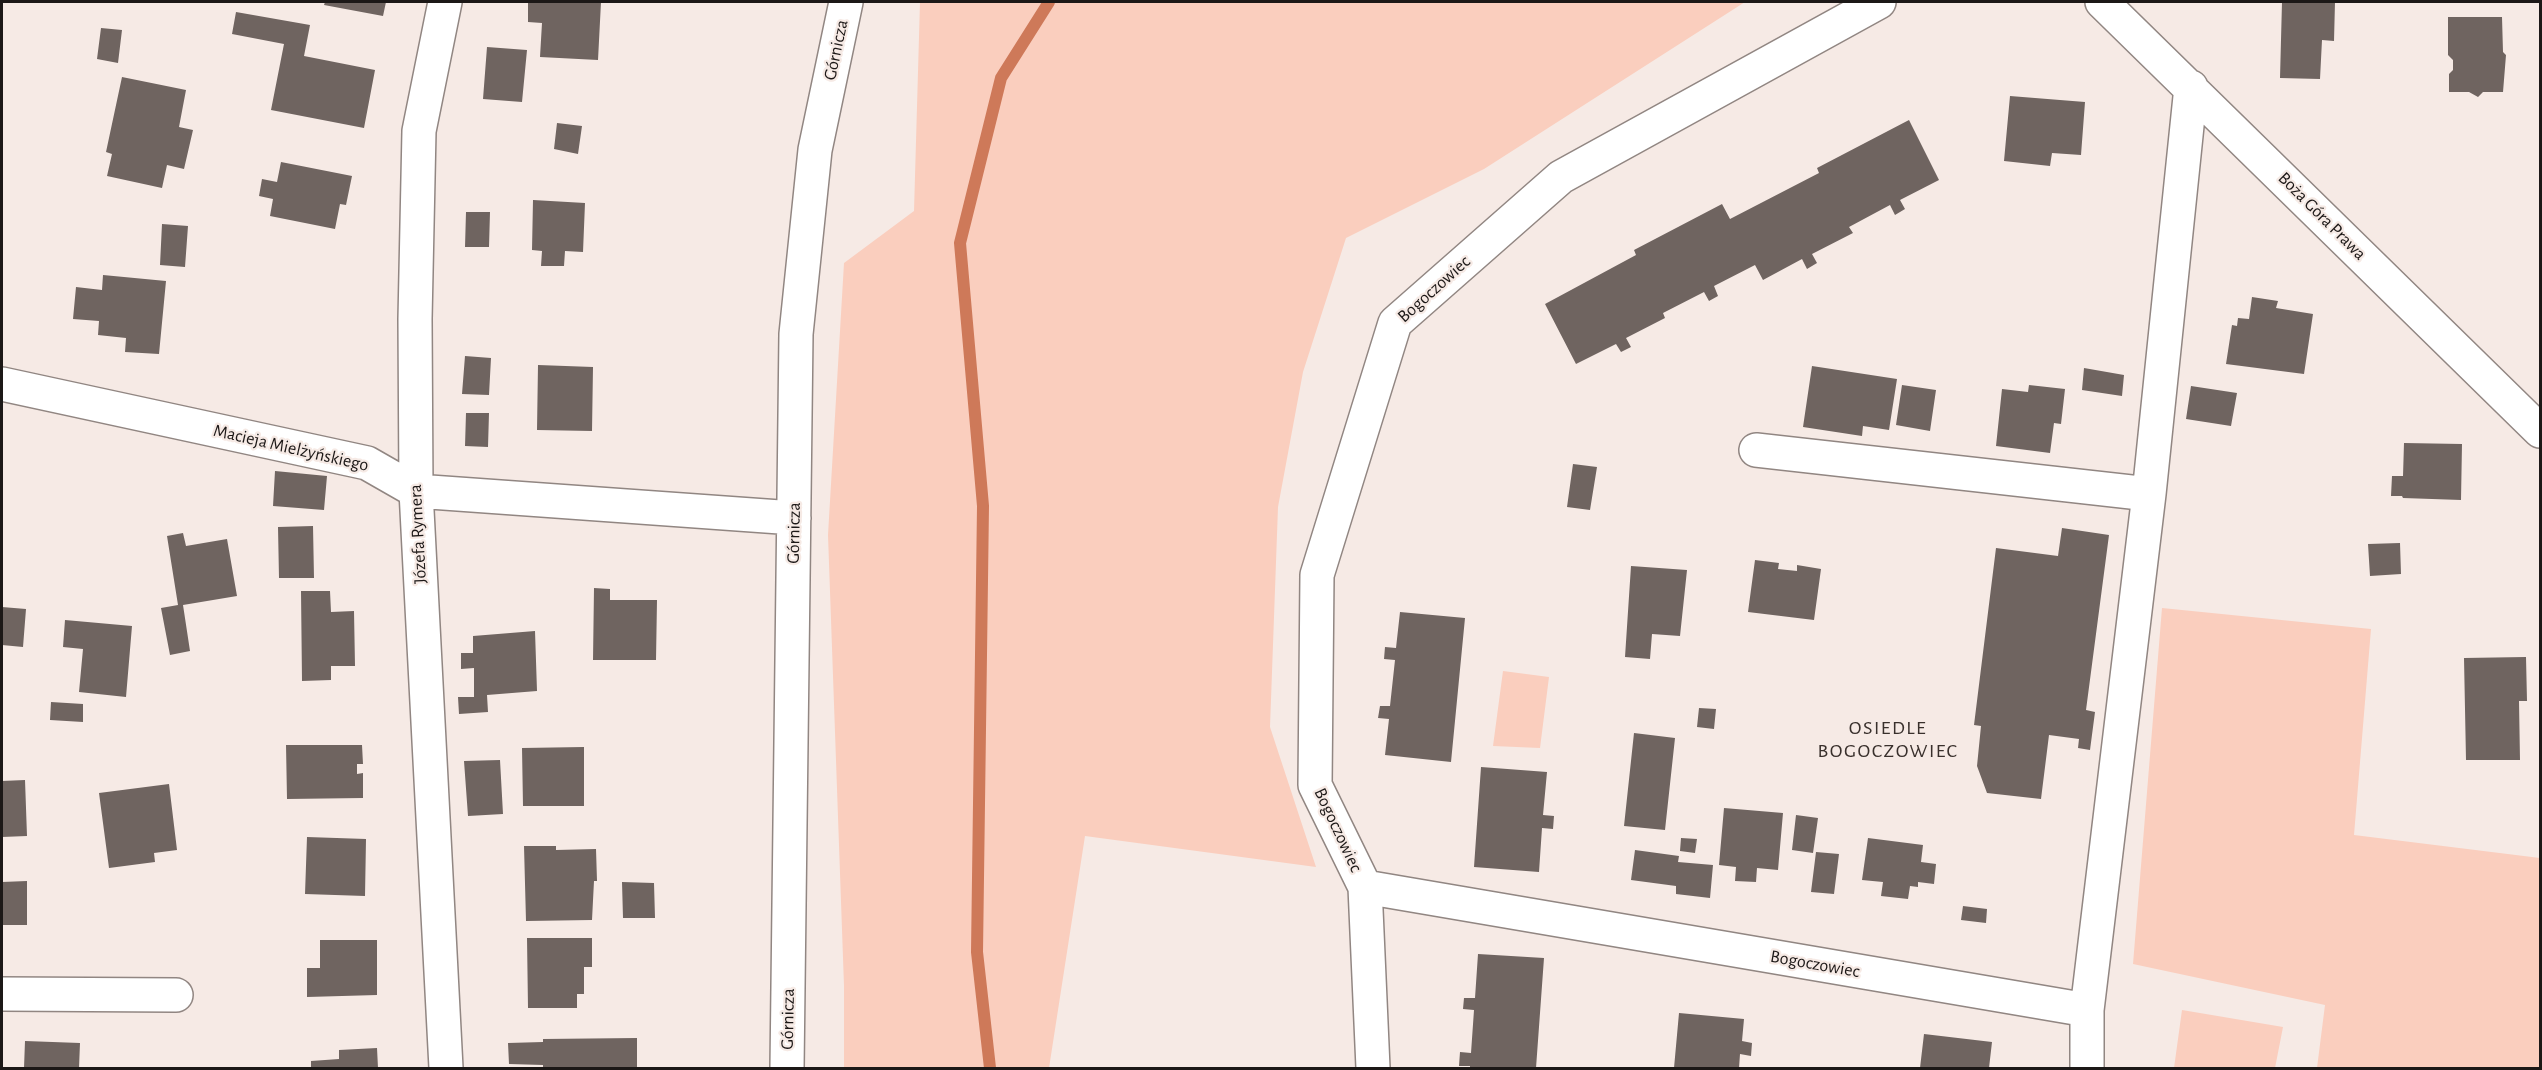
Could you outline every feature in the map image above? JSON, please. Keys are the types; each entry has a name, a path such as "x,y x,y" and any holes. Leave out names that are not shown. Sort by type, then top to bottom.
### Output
{"street":[{"name":"Józefa Rymera","path":"445,2 419,131 415,320 416,491 446,1068"},
{"name":"Górnicza","path":"787,1068 796,334 815,150 846,2"},
{"name":"Bogoczowiec","path":"1373,1068 1365,887 1315,785 1317,575 1395,323 1561,177 1879,2"},
{"name":"Boża Góra Prawa","path":"2102,2 2541,431"},
{"path":"2087,1068 2087,1010 2149,494 2191,87"},
{"name":"Macieja Mielżyńskiego","path":"2,384 367,463 416,491 794,518"},
{"path":"1756,450 2149,494"},
{"name":"Bogoczowiec","path":"1365,887 2087,1010"},
{"path":"2,994 176,994"}],"shaded area":[{"path":"920,2 1745,2 1484,169 1346,238 1303,372 1278,507 1270,727 1316,867 1085,836 1049,1068 844,1068 844,986 828,535 844,263 914,211"},
{"path":"2162,608 2371,629 2354,835 2540,858 2540,1068 2317,1068 2325,1005 2133,964"},
{"path":"1503,671 1549,677 1540,748 1493,746"},
{"path":"2182,1010 2283,1027 2275,1068 2174,1068"}],"building":[{"path":"325,2 386,2 383,16 324,5"},
{"path":"528,2 601,2 598,60 540,57 542,23 528,22"},
{"path":"2282,2 2335,2 2334,41 2322,40 2320,79 2280,78"},
{"path":"236,12 310,25 304,56 375,70 364,128 271,110 284,44 232,34"},
{"path":"2448,17 2502,17 2503,52 2506,55 2503,92 2483,92 2478,97 2469,92 2449,92 2449,74 2453,70 2453,60 2448,55"},
{"path":"101,28 122,30 118,63 97,59"},
{"path":"487,47 527,50 522,102 483,99"},
{"path":"122,77 186,90 179,127 193,130 184,169 167,165 162,188 107,176 112,154 106,152"},
{"path":"2010,96 2085,102 2081,155 2052,153 2050,166 2004,161"},
{"path":"1909,120 1939,180 1900,200 1905,209 1895,215 1890,205 1849,227 1853,233 1812,254 1817,263 1807,269 1802,259 1763,280 1755,265 1714,286 1718,296 1709,301 1704,292 1663,313 1665,318 1626,338 1631,347 1621,352 1616,344 1576,364 1545,304 1636,255 1634,250 1722,204 1730,219 1819,173 1817,168"},
{"path":"557,123 582,126 578,154 554,149"},
{"path":"281,162 352,176 346,205 340,204 335,229 270,216 273,199 259,196 262,179 277,182"},
{"path":"533,200 585,203 583,252 565,251 564,266 541,266 542,251 532,250"},
{"path":"466,212 490,212 489,247 465,247"},
{"path":"162,224 188,226 185,267 160,265"},
{"path":"103,275 166,281 159,354 125,352 126,338 98,335 99,321 73,319 76,287 102,290"},
{"path":"2252,297 2278,301 2276,308 2313,314 2304,374 2226,364 2232,325 2237,326 2238,318 2249,319"},
{"path":"465,356 491,358 489,395 462,394"},
{"path":"538,365 593,367 592,431 537,430"},
{"path":"1812,366 1897,379 1889,430 1863,426 1862,436 1803,427"},
{"path":"2084,368 2124,375 2122,396 2082,390"},
{"path":"1902,385 1936,390 1930,431 1896,425"},
{"path":"2029,385 2065,389 2061,424 2054,423 2050,453 1996,446 2002,389 2028,392"},
{"path":"2191,386 2237,393 2231,426 2186,419"},
{"path":"466,413 489,413 488,447 465,446"},
{"path":"2404,443 2462,444 2461,500 2391,496 2392,476 2403,476"},
{"path":"1573,464 1597,467 1590,510 1567,507"},
{"path":"275,471 327,476 324,510 273,506"},
{"path":"313,526 314,578 279,578 278,527"},
{"path":"2062,528 2109,535 2086,710 2095,712 2090,750 2078,748 2079,739 2049,735 2041,799 1987,793 1977,766 1981,726 1974,725 1996,548 2058,556"},
{"path":"183,533 186,546 227,539 237,596 183,605 190,651 170,655 161,608 178,605 167,536"},
{"path":"2400,543 2401,574 2370,576 2368,544"},
{"path":"1755,560 1779,563 1778,569 1797,571 1797,565 1821,569 1814,620 1748,612"},
{"path":"1631,566 1687,570 1680,636 1652,634 1650,659 1625,657"},
{"path":"594,588 610,589 610,600 657,600 656,660 593,660"},
{"path":"301,591 330,591 331,612 354,611 355,666 331,666 331,680 302,681"},
{"path":"2,607 26,609 23,647 2,645"},
{"path":"1400,612 1465,618 1451,762 1385,755 1389,719 1378,718 1380,706 1390,706 1395,660 1384,659 1385,647 1396,648"},
{"path":"65,620 132,626 126,697 79,692 83,649 63,647"},
{"path":"535,631 537,691 487,695 488,712 459,714 458,697 474,697 474,668 461,669 461,653 473,653 473,636"},
{"path":"2526,657 2527,701 2519,701 2520,760 2466,760 2464,658"},
{"path":"51,702 83,704 83,722 50,720"},
{"path":"1699,708 1716,709 1714,729 1697,727"},
{"path":"1634,733 1675,738 1665,830 1624,826"},
{"path":"286,745 362,745 363,764 357,764 357,774 363,773 363,798 287,799"},
{"path":"584,747 584,806 523,806 522,748"},
{"path":"500,760 503,814 468,816 464,761"},
{"path":"1481,767 1547,772 1543,815 1554,816 1553,829 1542,828 1539,872 1474,867"},
{"path":"25,780 27,836 2,837 2,781"},
{"path":"169,784 177,850 154,853 155,862 109,868 99,793"},
{"path":"1724,808 1783,813 1778,870 1757,868 1756,882 1735,881 1736,867 1719,865"},
{"path":"1796,815 1818,818 1813,853 1792,850"},
{"path":"307,837 366,839 365,896 305,894"},
{"path":"1681,838 1697,839 1695,853 1680,851"},
{"path":"1868,838 1923,845 1921,862 1936,864 1934,884 1918,882 1918,887 1910,886 1908,899 1881,896 1883,882 1862,880"},
{"path":"524,846 556,846 556,850 596,849 597,881 594,881 592,920 526,921"},
{"path":"1635,850 1679,856 1678,862 1713,865 1710,898 1676,894 1676,886 1631,880"},
{"path":"1816,852 1839,854 1834,894 1811,892"},
{"path":"27,881 27,925 2,925 2,882"},
{"path":"622,882 654,883 655,918 623,918"},
{"path":"1963,906 1987,909 1986,923 1961,920"},
{"path":"527,938 592,938 592,967 584,967 584,994 577,994 577,1008 528,1008"},
{"path":"320,940 377,940 377,995 307,997 307,968 320,968"},
{"path":"1478,954 1544,958 1536,1068 1459,1066 1460,1052 1471,1053 1474,1010 1463,1009 1464,998 1475,998"},
{"path":"1679,1013 1744,1019 1742,1041 1752,1043 1751,1056 1740,1054 1739,1068 1674,1068"},
{"path":"1924,1034 1992,1042 1989,1068 1920,1068"},
{"path":"637,1038 637,1068 543,1068 543,1065 509,1064 508,1043 543,1042 543,1039"},
{"path":"25,1041 80,1043 79,1068 24,1068"},
{"path":"377,1048 378,1068 311,1068 311,1061 339,1059 339,1050"}],"waterway":[{"path":"990,1068 977,952 983,506 960,243 1001,78 1049,2"}],"district":[{"name":"OSIEDLE BOGOCZOWIEC","path":"1888,740"}]}
